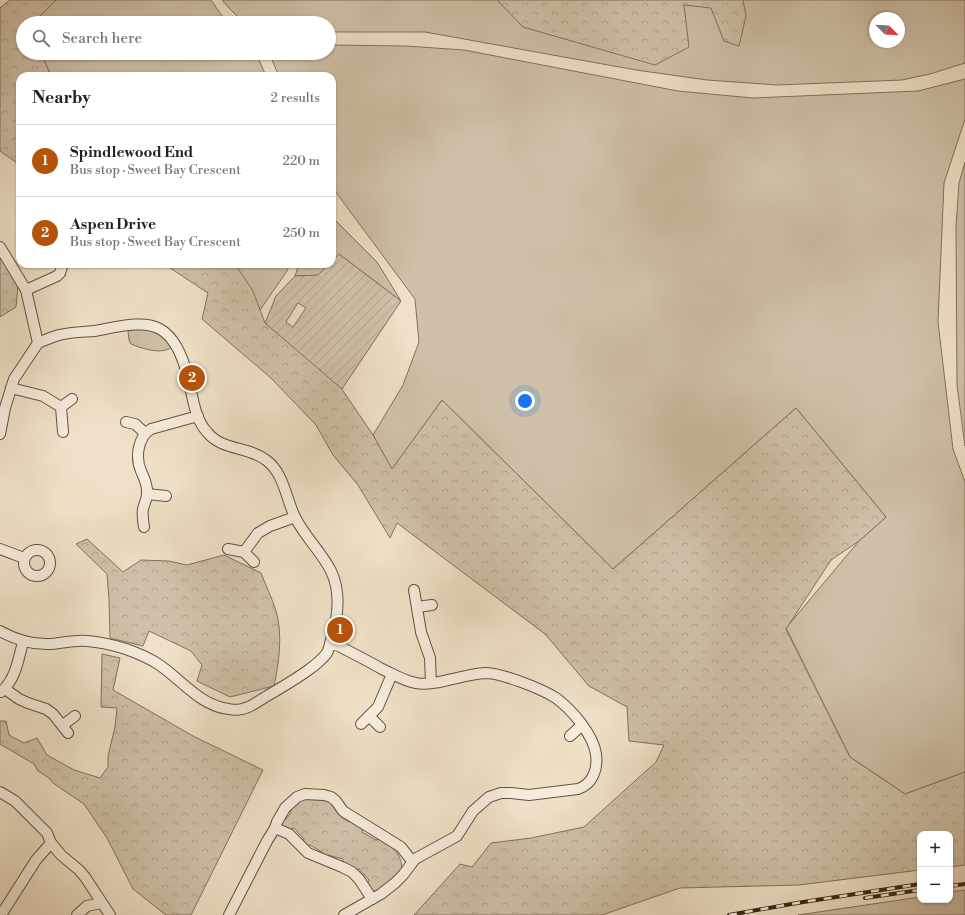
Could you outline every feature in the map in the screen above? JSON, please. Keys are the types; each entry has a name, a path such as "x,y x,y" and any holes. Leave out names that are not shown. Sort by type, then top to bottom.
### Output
{"street":[{"path":"0,247 26,290 38,343"},
{"path":"26,290 57,276 62,268"},
{"path":"0,434 5,408 14,380 38,343 61,334 93,331 126,325 152,325 161,329 170,337 177,348 188,376 198,416 204,430 216,440 232,447 250,451 268,460 276,471 294,516 330,570 334,581 338,609 336,624 327,653 305,673 248,707 240,710 229,709 213,704 200,696 158,663 118,647 88,641 71,641 49,644 23,642 0,631"},
{"path":"11,388 43,396 61,407"},
{"path":"61,407 72,399"},
{"path":"61,407 63,432"},
{"path":"144,527 143,511 147,494 147,484 140,469 138,460 139,447 142,437 151,429 198,416"},
{"path":"126,422 135,424 145,433"},
{"path":"147,494 166,496"},
{"path":"244,552 258,533 270,526 294,516"},
{"path":"0,549 24,558"},
{"path":"228,549 244,552 254,562"},
{"path":"414,590 422,632 430,658 431,683"},
{"path":"417,607 432,605"},
{"path":"23,642 15,672 3,691 28,703 46,709 53,714 65,729 75,716"},
{"path":"330,644 339,646 392,674 415,683 431,683 471,674 487,673 506,676 556,698 571,712 584,728 594,746 596,762 596,769 593,776 584,787 570,791 544,794 529,795 511,792 498,793 489,797 473,811 457,836 412,861 399,879 381,894 344,915"},
{"path":"362,724 378,707 392,674"},
{"path":"369,716 380,727"},
{"path":"570,736 584,728"},
{"path":"0,792 15,801 47,833 51,843 61,855 82,873 110,915"},
{"path":"229,915 285,808 297,797 305,794 331,797 343,811 401,847 412,861"},
{"path":"275,828 289,834 308,853 352,872 359,879 372,899"},
{"path":"1,915 36,860 51,843"},
{"path":"77,915 87,906 101,903"}],"green space":[{"path":"10,0 56,0 40,16 16,16 16,60 44,60 49,72 16,72 16,162 0,151 0,8"},
{"path":"56,0 211,0 222,16 40,16"},
{"path":"222,0 965,0 965,63 930,74 902,80 777,85 707,80 636,70 425,32 336,32 336,16 237,16"},
{"path":"497,0 743,0 746,16 739,46 724,41 711,8 684,5 689,47 655,65 523,27"},
{"path":"336,45 406,46 464,50 678,91 753,98 918,91 965,79 965,119 944,183 938,322 953,449 965,482 965,772 905,794 850,757 786,628 859,541 886,517 796,408 613,569 442,400 392,470 373,435 403,385 419,342 415,299 336,192 336,72 277,72 272,60 336,60"},
{"path":"44,60 259,60 264,72 49,72"},
{"path":"965,162 965,446 957,385 956,227 959,183"},
{"path":"336,221 377,262 401,301 339,254 336,257"},
{"path":"339,254 401,301 342,389 265,323 276,296 295,276 318,275 325,268 336,268 336,257","holes":["298,303 306,308 293,327 286,322"]},
{"path":"0,257 18,286 16,307 0,317"},
{"path":"170,268 238,268 253,291 265,323 333,376 373,435 392,469 442,400 613,569 796,408 886,517 859,541 831,560 786,629 850,757 905,794 965,772 965,865 953,867 953,831 917,831 917,870 799,885 680,888 602,915 414,915 460,864 472,867 491,843 531,838 584,827 656,762 664,745 629,741 627,707 589,686 545,634 397,523 390,538 358,485 333,455 316,425 271,378 202,319 208,293"},
{"path":"235,268 288,268 287,271 260,310"},
{"path":"298,268 325,268 318,276 295,276"},
{"path":"142,328 156,330 173,347 163,351 158,351 131,344 128,331"},
{"path":"87,539 123,572 141,560 169,561 187,565 224,555 261,573 271,597 278,620 280,639 279,658 274,686 230,697 197,681 202,665 191,651 149,631 143,646 110,638 107,574 76,544"},
{"path":"102,654 120,658 113,690 193,736 263,770 191,915 166,915 133,889 107,838 84,804 38,771 34,764 0,744 0,721 6,721 9,735 24,743 37,738 47,755 74,770 100,778 108,767 108,756 115,727 117,708 101,707"},
{"path":"302,799 329,801 342,818 350,822 354,822 363,829 362,832 376,840 379,839 396,851 402,865 402,871 381,891 373,891 367,884 369,880 359,869 354,870 343,864 343,859 328,855 322,857 322,852 310,845 305,846 303,843 304,839 294,828 288,830 281,826 281,820 286,819 290,814 292,806"},
{"path":"965,890 965,915 798,915 917,897 917,903 953,903 953,892"}],"railway":[{"path":"729,915 917,884"},
{"path":"953,886 965,884"},
{"path":"865,898 917,890"}],"place":[{"name":"Aspen Drive","path":"192,378"},
{"name":"Spindlewood End","path":"340,630"}]}
